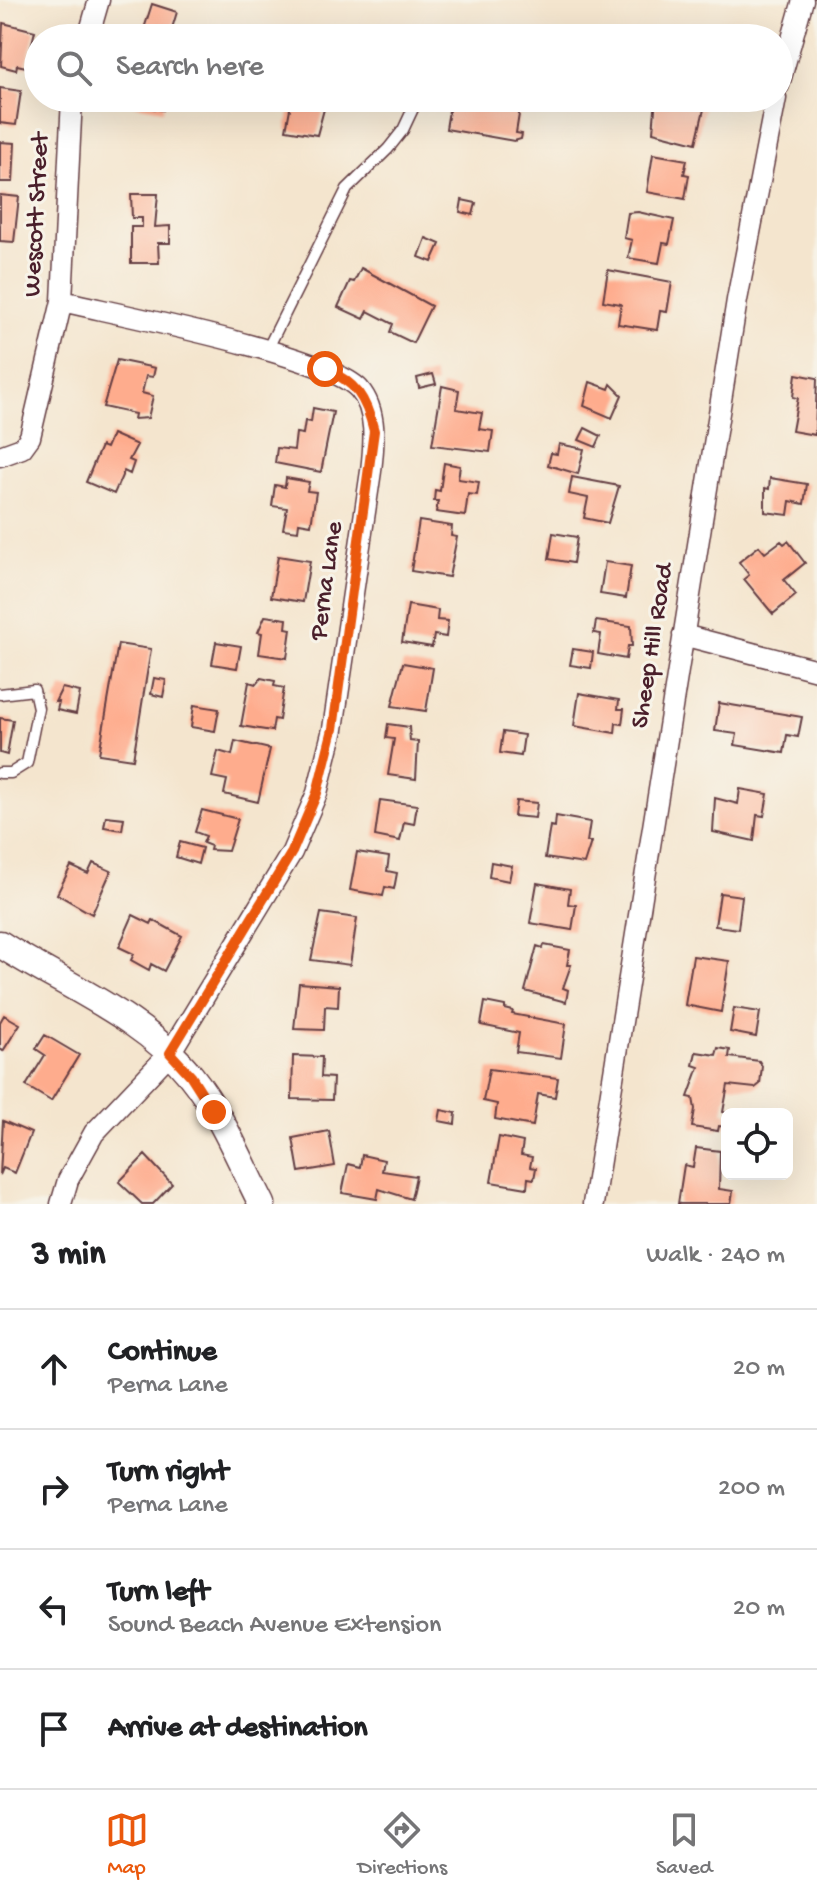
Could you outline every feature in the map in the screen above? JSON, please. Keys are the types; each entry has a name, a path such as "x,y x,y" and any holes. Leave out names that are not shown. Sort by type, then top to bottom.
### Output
{"street":[{"path":"92,24 99,0"},
{"path":"793,35 803,0"},
{"name":"Wescott Street","path":"0,456 22,448 30,437 62,301 71,112"},
{"name":"Sheep Hill Road","path":"593,1204 749,226 773,112"},
{"name":"Perna Lane","path":"61,1204 68,1180 94,1133 170,1053 292,852 317,793 333,729 371,471 374,431 368,404 359,389 325,369 267,350 62,301"},
{"path":"683,635 817,670"},
{"path":"0,944 118,1014 170,1053 191,1076 214,1112 262,1204"}],"lane":[{"path":"267,350 347,189 388,149 403,130 411,112"},
{"path":"0,694 34,690 38,708 27,763 11,773 0,773"}],"building":[{"path":"152,4 177,12 173,24 146,24"},
{"path":"3,23 24,28 24,67 17,65 16,70 1,66"},
{"path":"0,88 21,91 16,125 0,123"},
{"path":"289,112 323,112 317,135 286,130"},
{"path":"449,112 519,112 516,133 522,134 521,139 514,141 446,129"},
{"path":"655,112 703,112 696,143 653,132"},
{"path":"0,142 15,143 13,182 0,182"},
{"path":"653,154 687,160 684,174 689,175 685,199 647,192"},
{"path":"131,194 158,194 155,227 170,226 170,243 158,243 159,263 131,263 131,227 142,227 142,218 132,218"},
{"path":"0,195 19,197 14,242 0,241"},
{"path":"462,200 476,203 473,215 460,212"},
{"path":"638,212 674,220 669,244 663,243 659,263 628,258 632,240 624,238 628,213"},
{"path":"426,238 440,244 432,262 419,257"},
{"path":"361,268 431,306 413,343 390,332 393,324 368,311 364,319 338,307 350,281 354,282"},
{"path":"608,270 672,282 667,312 660,311 657,330 618,324 621,304 603,301"},
{"path":"117,360 155,368 153,377 146,376 142,393 153,396 148,418 134,419 135,414 103,407"},
{"path":"433,374 436,384 419,388 417,378"},
{"path":"796,374 817,378 815,435 792,431 798,398 793,397"},
{"path":"590,382 609,389 611,384 622,395 612,418 584,406"},
{"path":"442,386 459,390 456,409 482,413 479,429 493,431 490,452 432,445"},
{"path":"313,408 333,412 321,472 275,463 277,448 294,450 296,433 303,434 305,421 311,422"},
{"path":"585,428 601,436 596,447 579,440"},
{"path":"112,434 137,445 129,460 134,462 130,474 124,471 114,494 86,482 101,446 106,448"},
{"path":"559,444 584,449 578,474 548,465 551,453 557,454"},
{"path":"444,463 460,466 458,479 479,482 477,495 468,494 465,516 436,512 438,501 434,501 435,490 440,491"},
{"path":"572,477 619,486 608,523 584,518 588,498 569,494"},
{"path":"286,478 309,482 307,491 316,492 311,525 299,523 298,531 283,529 287,508 272,506 275,485 285,487"},
{"path":"770,478 807,484 804,504 790,501 788,515 765,512 765,488 769,489"},
{"path":"419,521 452,526 451,536 457,537 449,577 411,571"},
{"path":"553,533 577,537 573,563 549,559"},
{"path":"781,541 784,544 788,541 805,563 784,580 796,595 773,614 744,579 749,575 739,562 759,546 765,553"},
{"path":"278,556 310,561 303,602 271,597"},
{"path":"605,562 631,566 626,598 600,594"},
{"path":"408,605 438,610 437,620 448,621 446,637 434,635 432,647 402,642"},
{"path":"265,616 287,619 286,628 291,629 287,658 259,654 262,633 258,632"},
{"path":"596,621 631,626 632,646 628,646 626,659 598,654 601,634 594,633"},
{"path":"216,642 241,646 237,668 212,664"},
{"path":"118,644 151,649 133,759 99,754"},
{"path":"573,649 593,652 591,668 570,665"},
{"path":"403,663 433,668 426,711 392,706"},
{"path":"154,678 166,680 163,697 151,694"},
{"path":"261,678 275,681 274,686 284,688 279,720 274,719 272,731 241,726 249,682 256,684"},
{"path":"62,688 80,692 76,714 57,710 59,702 55,702"},
{"path":"579,693 619,700 618,709 624,709 622,724 616,723 615,733 574,726"},
{"path":"719,703 802,717 798,737 787,735 784,753 735,745 737,734 715,731"},
{"path":"194,705 219,709 215,731 191,727"},
{"path":"0,718 13,720 7,755 0,753"},
{"path":"388,724 409,727 410,741 418,742 416,779 388,775 394,739 386,738"},
{"path":"503,732 524,735 521,756 500,753"},
{"path":"235,741 270,749 258,802 224,794 227,780 212,777 218,751 232,755"},
{"path":"740,789 768,794 764,816 757,815 754,841 713,832 715,798 738,804"},
{"path":"380,800 417,805 414,824 404,822 400,841 375,836"},
{"path":"516,801 537,803 535,818 514,816"},
{"path":"202,810 238,819 228,851 210,850 211,846 203,843 206,836 195,832"},
{"path":"106,816 124,818 122,830 104,827"},
{"path":"556,816 590,822 587,842 591,842 584,864 545,858 550,826 555,827"},
{"path":"180,842 202,848 198,864 176,857"},
{"path":"357,852 389,857 387,871 397,873 394,889 385,887 383,896 350,890"},
{"path":"491,862 512,866 509,881 489,877"},
{"path":"93,863 111,871 92,914 57,894 71,866 88,874"},
{"path":"537,883 570,889 568,904 576,905 572,930 530,923"},
{"path":"720,893 742,896 738,929 715,926"},
{"path":"321,913 357,918 350,965 311,960"},
{"path":"133,915 151,924 153,920 182,936 164,971 151,964 149,970 131,960 134,954 119,947"},
{"path":"544,945 570,950 567,965 571,965 563,988 568,990 566,1002 525,991 537,946 543,948"},
{"path":"693,956 729,961 721,1012 685,1005"},
{"path":"299,983 339,986 338,1007 325,1006 324,1030 294,1029"},
{"path":"485,1002 505,1006 505,1009 513,1011 512,1014 566,1024 561,1058 516,1052 519,1033 481,1025"},
{"path":"734,1008 760,1012 756,1037 730,1032"},
{"path":"4,1015 20,1024 3,1051 0,1049 0,1022"},
{"path":"45,1035 79,1055 51,1101 26,1086 45,1055 36,1049"},
{"path":"718,1048 730,1050 729,1057 759,1061 762,1066 760,1084 755,1088 728,1085 718,1131 692,1127 695,1109 693,1098 688,1097 699,1067 693,1065 696,1052 716,1055"},
{"path":"293,1056 322,1057 321,1077 333,1078 332,1100 292,1099"},
{"path":"489,1069 558,1078 555,1097 538,1094 533,1126 495,1119 497,1104 483,1101"},
{"path":"441,1110 456,1113 455,1124 439,1121"},
{"path":"3,1121 31,1133 15,1173 3,1168 0,1175"},
{"path":"329,1131 335,1166 299,1172 293,1138"},
{"path":"499,1137 523,1142 521,1155 532,1157 530,1167 536,1168 534,1179 528,1178 527,1188 491,1182"},
{"path":"696,1148 720,1151 719,1189 733,1191 731,1204 678,1204 684,1165 693,1167"},
{"path":"145,1155 172,1184 153,1204 142,1204 119,1182"},
{"path":"362,1155 384,1160 382,1171 416,1176 411,1199 379,1189 377,1199 342,1193 348,1164 360,1167"}],"route":[{"path":"214,1112 191,1076 170,1053 292,852 317,793 333,729 371,471 374,431 368,404 359,389 344,377 325,369"}]}
